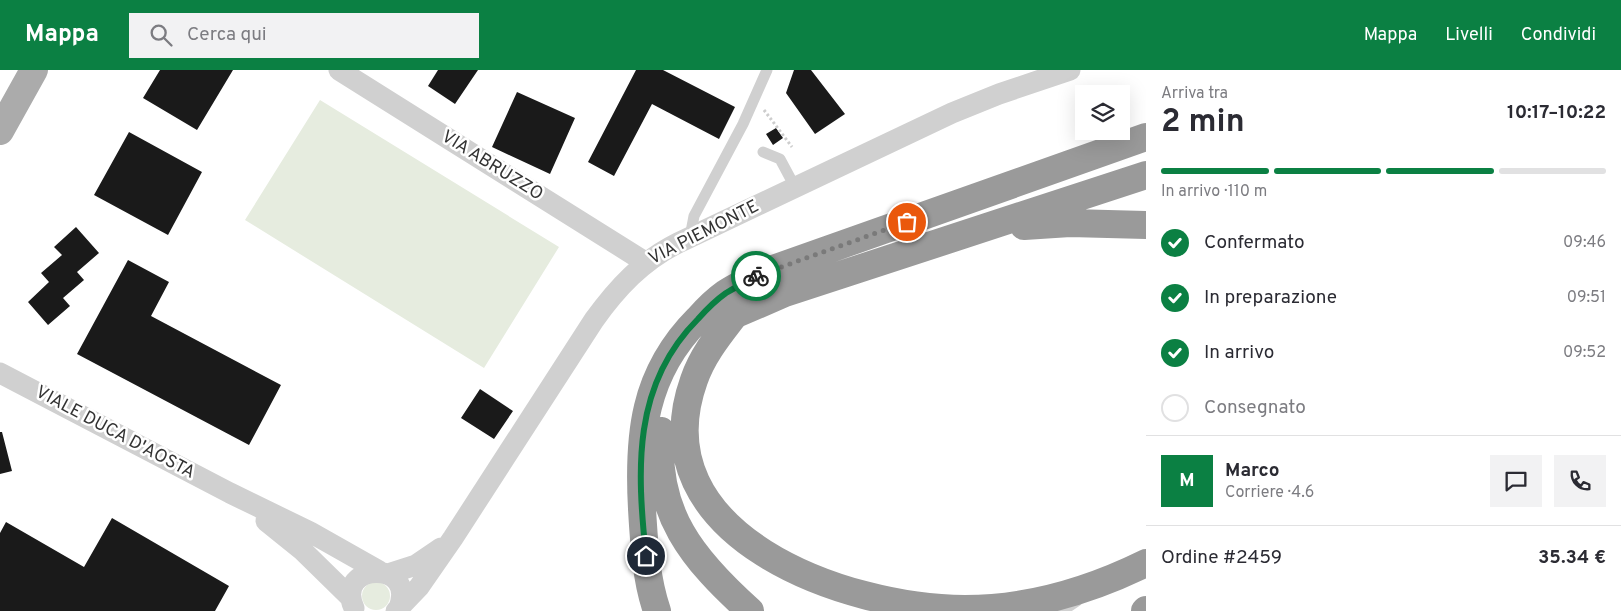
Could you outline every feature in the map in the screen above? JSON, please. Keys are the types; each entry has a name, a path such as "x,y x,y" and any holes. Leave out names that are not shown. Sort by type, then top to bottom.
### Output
{"highway":[{"path":"657,611 649,578 643,532 641,447 643,425 650,397 672,349 683,334 725,294 759,274 1146,138"},
{"path":"668,389 681,361 694,341 708,328 736,313 785,293 1146,175"},
{"path":"968,234 1060,224 1146,225"},
{"path":"736,313 711,346 697,372 688,408 686,441 692,470 706,500 722,520 751,544 790,567 834,586 865,596 922,606 965,609 1018,606 1047,600 1103,583 1146,563"},
{"path":"672,349 659,454 662,487 667,505 676,523 702,562 750,611"}],"main road":[{"path":"0,131 34,70"}],"street":[{"name":"VIA ABRUZZO","path":"340,70 645,262"},
{"name":"VIA PIEMONTE","path":"397,610 419,587 453,538 594,320 615,292 645,262 690,237 967,106 1070,70"},
{"name":"VIALE DUCA D'AOSTA","path":"0,373 230,493 310,532 383,573"},
{"name":"VIALE DUCA D'AOSTA","path":"230,493 297,545 353,606"},
{"name":"VIA PIEMONTE","path":"353,606 356,581 362,575 383,573 416,565 453,538"},
{"name":"VIA PIEMONTE","path":"383,573 399,586 402,595 397,610"}],"lane":[{"path":"690,237 691,222 755,98 767,70"},
{"path":"763,152 780,159 795,187"},
{"path":"1062,611 1103,583"}],"path":[{"path":"755,98 815,178"}],"shaded area":[{"path":"320,100 559,247 484,368 245,220"},
{"path":"376,582 386,586 390,596 386,606 376,610 366,606 362,596 366,586"}],"building":[{"path":"160,70 233,70 197,130 143,98"},
{"path":"438,70 478,70 455,104 428,86"},
{"path":"636,70 663,70 735,107 719,139 652,104 614,176 588,162"},
{"path":"794,70 811,70 845,114 815,134 786,93"},
{"path":"517,92 575,118 550,174 492,147"},
{"path":"776,128 783,138 773,145 766,134"},
{"path":"129,132 202,172 168,235 94,195"},
{"path":"76,227 99,253 77,272 84,280 63,298 70,306 48,325 28,302 49,282 41,273 62,255 54,247"},
{"path":"128,260 169,282 151,316 281,385 249,445 77,354"},
{"path":"480,389 513,411 494,439 461,418"},
{"path":"0,432 2,432 12,471 0,474"},
{"path":"112,518 229,586 215,611 0,611 0,533 6,522 84,567"}],"way so far":[{"path":"756,276 907,222"}],"route":[{"path":"646,556 641,491 641,447 645,415 655,382 672,349 683,334 725,294 756,276"}]}
